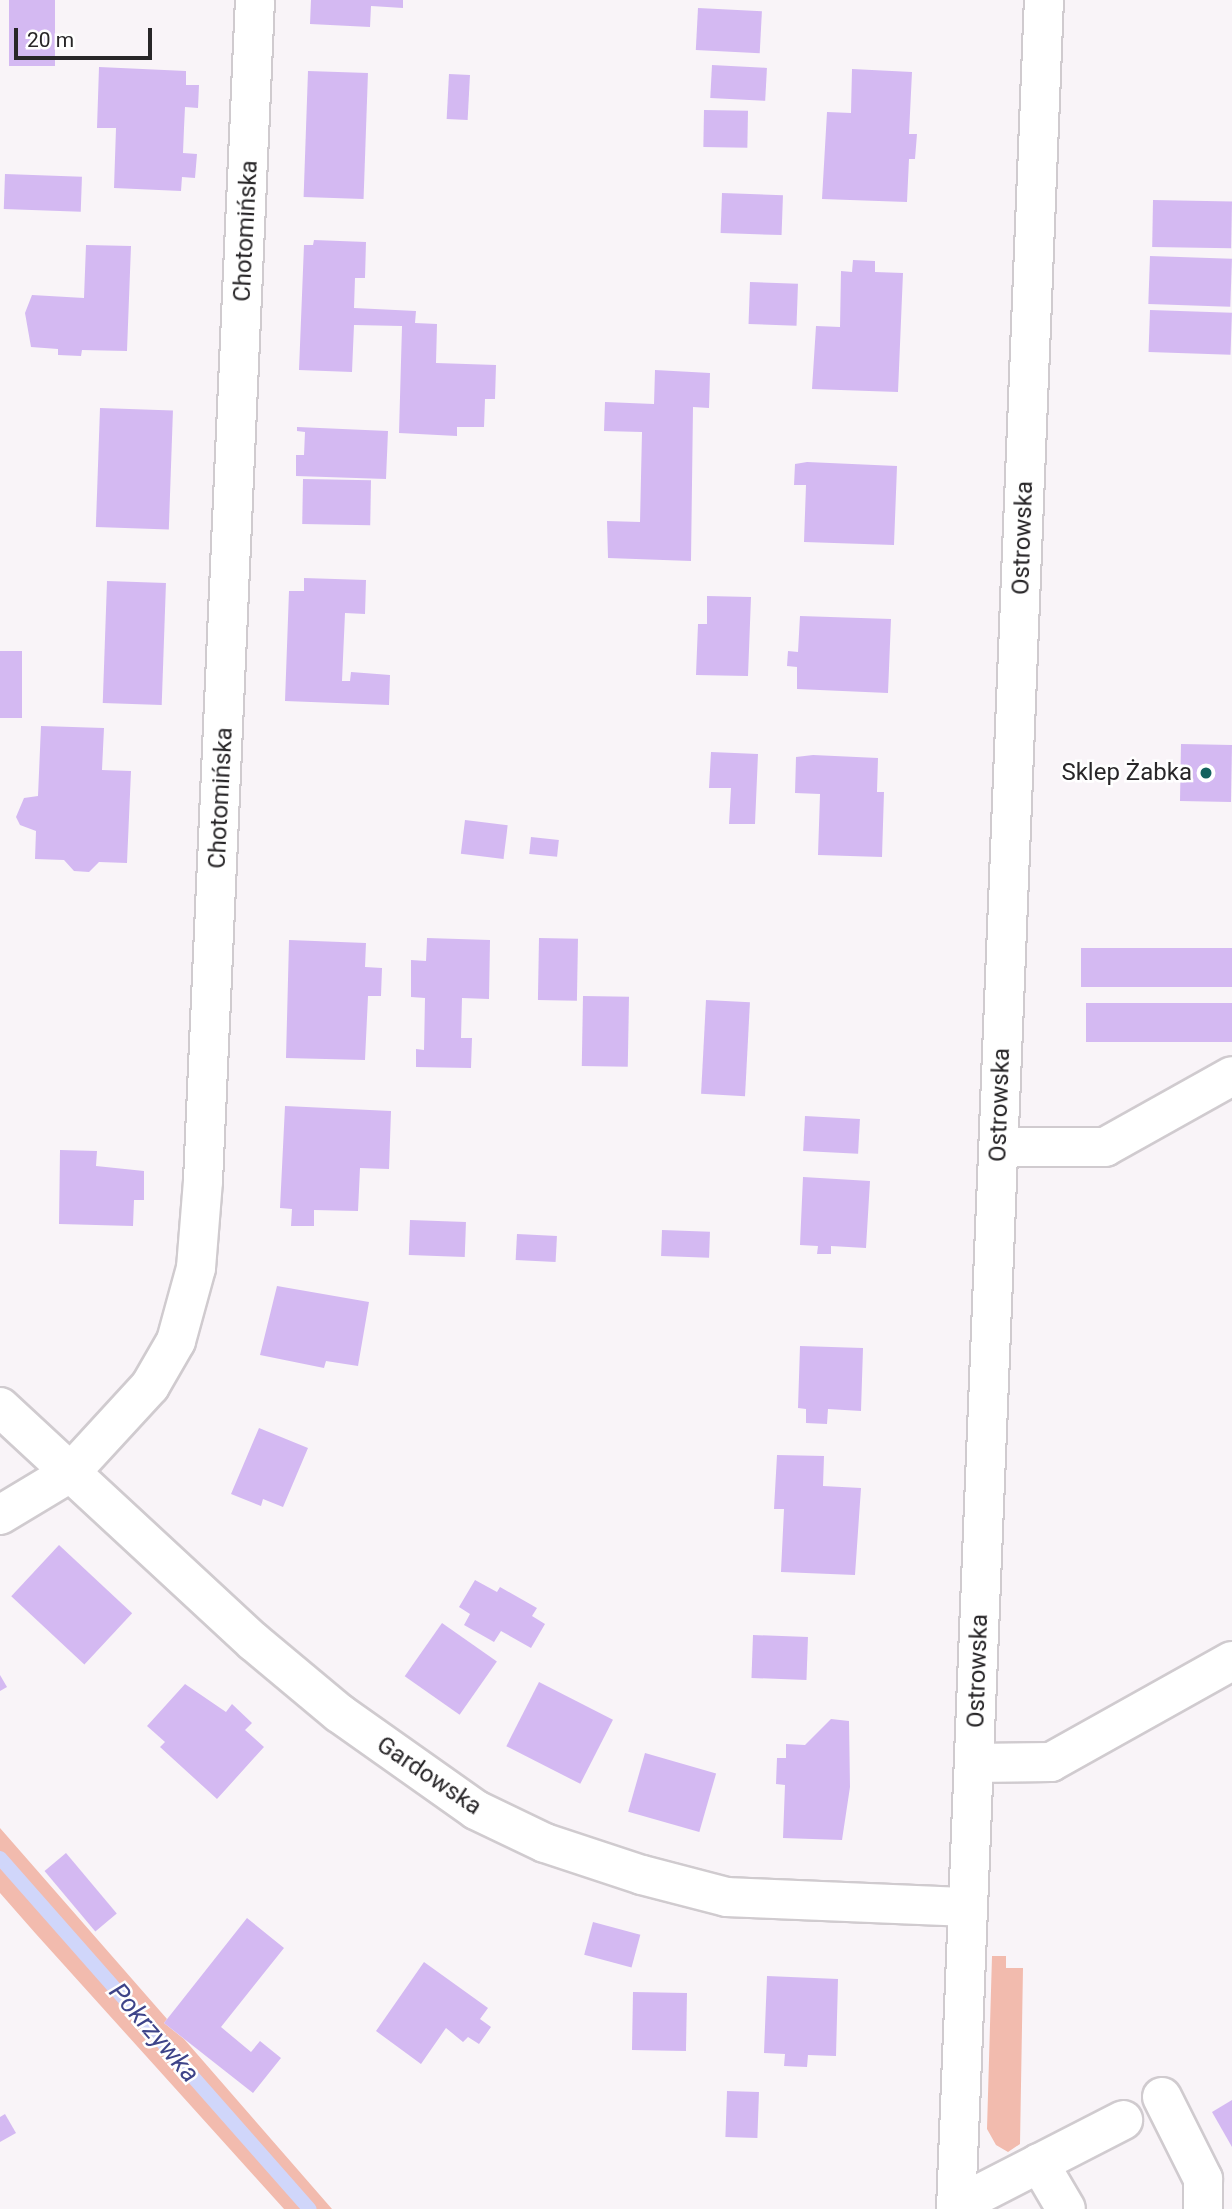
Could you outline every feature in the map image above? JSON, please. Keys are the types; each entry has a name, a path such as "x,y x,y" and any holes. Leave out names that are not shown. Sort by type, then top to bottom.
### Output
{"street":[{"name":"Chotomińska","path":"0,1515 71,1473 150,1386 176,1341 196,1268 205,1153 255,0"},
{"name":"Ostrowska","path":"956,2207 1044,0"},
{"path":"998,1147 1105,1147 1232,1076"},
{"name":"Gardowska","path":"0,1407 254,1642 339,1713 476,1810 545,1843 642,1875 727,1897 968,1907"},
{"path":"974,1763 1051,1762 1232,1661"},
{"path":"1162,2097 1203,2179 1203,2209"},
{"path":"956,2207 1123,2120"},
{"path":"1039,2163 1066,2209"}],"shaded area":[{"path":"0,1828 167,2019 164,2023 184,2039 332,2209 284,2209 0,1893"},
{"path":"992,1956 1006,1956 1006,1968 1023,1968 1020,2144 1008,2152 996,2145 987,2129"}],"building":[{"path":"9,0 55,0 55,66 9,66"},
{"path":"311,0 403,0 403,8 371,6 370,27 310,24"},
{"path":"698,8 762,11 760,53 696,50"},
{"path":"712,65 767,68 765,101 710,98"},
{"path":"99,67 186,71 186,85 199,85 198,108 185,107 184,128 183,153 197,154 195,178 182,177 181,191 114,188 116,128 97,128"},
{"path":"852,69 912,72 909,134 917,134 915,159 909,159 907,202 822,199 827,112 851,113"},
{"path":"308,71 368,73 364,199 304,197"},
{"path":"449,74 470,75 468,120 447,119"},
{"path":"704,110 748,111 747,148 703,147"},
{"path":"5,174 82,177 81,212 4,209"},
{"path":"722,193 783,195 782,235 721,233"},
{"path":"1153,200 1232,201 1231,248 1152,247"},
{"path":"314,240 366,242 365,278 355,278 354,308 416,311 415,323 437,324 436,363 496,365 495,399 485,399 484,427 457,427 457,436 399,433 402,326 354,325 352,372 299,370 304,245 313,245"},
{"path":"86,245 131,246 127,351 82,350 81,356 58,355 58,349 31,347 25,313 32,295 84,298"},
{"path":"1150,256 1232,259 1230,307 1148,304"},
{"path":"853,260 875,261 875,272 903,273 898,392 812,389 816,326 840,327 841,271 852,272"},
{"path":"750,282 798,284 797,326 749,324"},
{"path":"1150,310 1232,313 1230,355 1149,352"},
{"path":"655,370 710,373 709,408 693,407 691,561 608,558 607,521 640,522 642,432 604,431 605,402 654,404"},
{"path":"100,408 173,411 169,529 96,527"},
{"path":"297,427 388,431 386,479 296,476 296,455 304,455 305,432 297,431"},
{"path":"807,462 897,466 894,545 804,542 806,485 794,485 795,464"},
{"path":"303,479 371,480 370,525 302,524"},
{"path":"304,578 366,580 365,614 345,613 342,681 350,681 351,672 390,675 389,705 285,701 289,591 304,591"},
{"path":"107,581 166,583 162,705 103,703"},
{"path":"707,596 751,597 748,676 696,675 698,624 707,624"},
{"path":"800,616 891,619 888,693 797,689 797,667 787,666 788,651 798,652"},
{"path":"0,651 22,651 22,718 0,718"},
{"path":"41,726 104,728 102,770 131,771 127,863 99,862 89,872 74,871 64,860 35,859 36,831 20,825 16,817 24,798 38,796"},
{"name":"Sklep Żabka","path":"1181,744 1232,745 1231,802 1180,801"},
{"path":"711,752 758,754 755,824 729,824 731,788 709,788"},
{"path":"813,755 878,758 877,792 884,792 882,857 818,855 820,794 795,793 796,757"},
{"path":"465,820 508,825 504,859 461,854"},
{"path":"531,837 559,840 557,857 529,854"},
{"path":"427,938 490,940 489,999 462,998 461,1038 472,1038 471,1068 416,1067 416,1049 424,1050 425,998 411,997 411,960 426,961"},
{"path":"539,938 578,939 577,1001 538,1000"},
{"path":"289,940 366,943 365,967 382,968 381,996 368,996 365,1060 286,1058"},
{"path":"1081,948 1232,948 1232,987 1081,987"},
{"path":"583,996 629,997 628,1067 582,1066"},
{"path":"706,1000 750,1002 745,1096 701,1094"},
{"path":"1086,1003 1232,1003 1232,1042 1086,1042"},
{"path":"285,1106 391,1111 389,1169 360,1168 358,1211 314,1210 314,1226 291,1226 292,1209 280,1208"},
{"path":"805,1116 860,1119 858,1154 803,1151"},
{"path":"60,1150 97,1151 96,1166 144,1171 144,1200 134,1200 133,1226 59,1224"},
{"path":"803,1177 870,1181 866,1248 831,1246 831,1254 817,1254 818,1246 800,1245"},
{"path":"410,1220 466,1222 465,1257 409,1255"},
{"path":"662,1230 710,1232 709,1258 661,1256"},
{"path":"517,1234 557,1236 556,1262 516,1260"},
{"path":"277,1286 369,1302 358,1366 326,1361 324,1368 260,1355"},
{"path":"800,1346 863,1348 861,1411 828,1409 827,1424 806,1423 806,1409 798,1408"},
{"path":"259,1428 308,1448 283,1507 263,1499 261,1506 231,1494"},
{"path":"777,1455 824,1456 823,1486 861,1488 855,1575 781,1572 784,1509 774,1509"},
{"path":"59,1545 132,1613 84,1664 11,1596"},
{"path":"475,1580 497,1592 500,1587 537,1608 532,1616 545,1624 531,1648 501,1631 494,1642 464,1625 470,1614 459,1607"},
{"path":"442,1623 497,1661 460,1715 405,1676"},
{"path":"753,1635 808,1637 806,1680 751,1678"},
{"path":"0,1675 7,1687 0,1691"},
{"path":"539,1682 613,1720 580,1784 506,1746"},
{"path":"185,1684 226,1712 232,1704 252,1723 245,1730 264,1747 217,1799 160,1747 165,1742 147,1726"},
{"path":"831,1719 849,1721 850,1787 842,1840 783,1838 785,1785 776,1784 777,1758 786,1758 786,1744 805,1745"},
{"path":"645,1753 716,1773 699,1832 628,1812"},
{"path":"66,1853 117,1914 95,1932 45,1871"},
{"path":"247,1918 284,1948 221,2027 251,2052 260,2041 281,2058 253,2093 164,2023"},
{"path":"593,1922 640,1935 632,1968 584,1955"},
{"path":"424,1962 488,2008 480,2019 491,2027 479,2044 468,2037 463,2042 446,2028 421,2064 376,2031"},
{"path":"767,1976 838,1979 836,2056 808,2055 807,2067 784,2066 785,2054 764,2053"},
{"path":"633,1992 687,1993 686,2051 632,2050"},
{"path":"727,2091 759,2092 757,2138 725,2137"},
{"path":"1232,2100 1232,2147 1212,2112"},
{"path":"5,2114 16,2133 0,2142 0,2117"}],"waterway":[{"name":"Pokrzywka","path":"0,1858 309,2209"}],"place":[{"name":"Sklep Żabka","path":"1206,773"}]}
